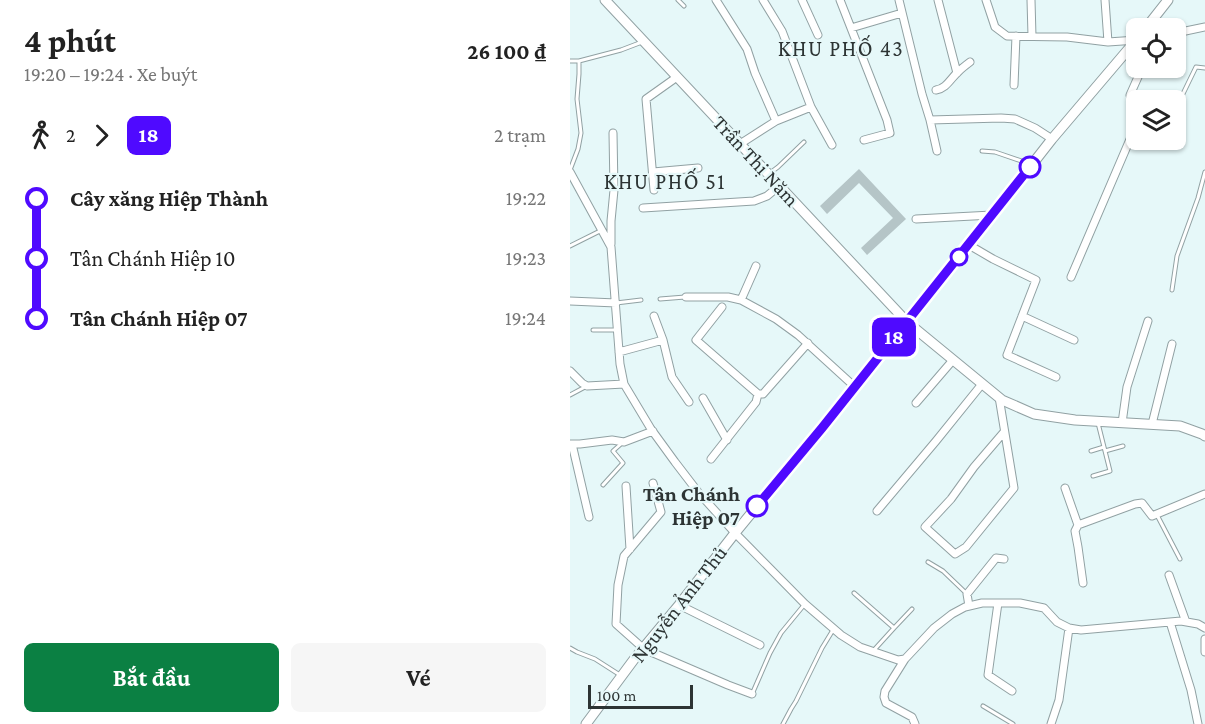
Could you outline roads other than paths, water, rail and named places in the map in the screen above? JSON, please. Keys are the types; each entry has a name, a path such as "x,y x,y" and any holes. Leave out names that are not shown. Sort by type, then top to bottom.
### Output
{"main road":[{"path":"1154,18 1168,0"},
{"name":"Trần Thị Năm","path":"608,1 907,322 1002,400 1034,414 1075,420 1180,426 1205,436"},
{"name":"Nguyễn Ảnh Thủ","path":"586,724 735,533 855,387 1052,139 1126,53"}],"street":[{"path":"716,0 747,49 776,121"},
{"path":"763,0 782,31 811,107 832,145"},
{"path":"802,0 818,35"},
{"path":"840,0 890,133 864,140"},
{"path":"899,0 937,151"},
{"path":"938,0 957,73"},
{"path":"986,0 995,27 1007,36 1067,37 1108,42 1126,41"},
{"path":"1031,0 1032,36"},
{"path":"1106,0 1108,42"},
{"path":"851,28 902,13"},
{"path":"1186,31 1205,27"},
{"path":"1014,86 1016,36"},
{"path":"936,90 946,86 970,62"},
{"path":"654,190 646,99 678,77"},
{"path":"740,144 776,121 811,107"},
{"path":"930,120 1016,119 1052,139"},
{"path":"613,133 614,190 611,247 619,352 624,384 653,431 698,492 805,604 840,635 860,647 898,660 905,658"},
{"path":"1071,277 1126,149"},
{"path":"653,172 698,168"},
{"path":"570,171 611,247"},
{"path":"643,207 754,201 767,196 779,186"},
{"path":"916,219 992,215"},
{"path":"969,245 993,260 1036,280 1007,355 1056,377"},
{"path":"741,300 756,266"},
{"path":"687,297 728,297 741,300 776,319 808,344 855,387"},
{"path":"570,301 616,303"},
{"path":"722,307 696,340 758,394 763,394 808,344"},
{"path":"654,316 663,340 672,377 688,402"},
{"path":"1022,316 1074,340"},
{"path":"1122,423 1127,387 1148,321"},
{"path":"619,352 663,340"},
{"path":"1152,424 1172,344"},
{"path":"916,403 953,360"},
{"path":"570,371 587,386 624,384"},
{"path":"877,511 982,384"},
{"path":"711,459 756,402 758,394"},
{"path":"999,397 1014,488 966,547 955,554 925,526 951,499 974,467 1004,432"},
{"path":"703,398 727,440"},
{"path":"589,517 571,444 612,440 624,442 653,431"},
{"path":"653,483 661,512 624,556 618,585 615,624 644,649 752,694"},
{"path":"626,486 630,549"},
{"path":"1065,488 1078,525"},
{"path":"1083,583 1075,531 1078,525 1142,503 1152,516 1205,494"},
{"path":"969,606 967,594 976,580 996,558 1004,559"},
{"path":"1169,575 1186,622"},
{"path":"915,724 912,717 886,703 885,691 905,658 934,628 952,614 969,606 982,603 1020,603 1044,608 1057,622 1081,630 1170,622 1198,624 1205,628"},
{"path":"998,603 988,675 1012,691"},
{"path":"679,605 760,645"},
{"path":"1170,622 1191,690 1198,724"},
{"path":"1052,724 1059,700 1069,627"},
{"path":"1205,639 1205,652"}],"lane":[{"path":"678,0 684,6"},
{"path":"570,61 579,61 621,50 644,41"},
{"path":"570,171 581,133 577,99 579,61"},
{"path":"1185,90 1196,68 1205,68"},
{"path":"768,174 804,142"},
{"path":"982,151 995,152 1032,164"},
{"path":"1173,290 1177,256 1205,172"},
{"path":"570,246 602,231"},
{"path":"660,299 687,297"},
{"path":"616,303 640,300"},
{"path":"593,330 618,330"},
{"path":"570,395 587,386"},
{"path":"1093,476 1110,471 1098,421"},
{"path":"603,485 623,463 613,451 624,442"},
{"path":"1091,451 1123,446"},
{"path":"1156,514 1180,559"},
{"path":"928,562 943,571 967,594"},
{"path":"854,593 894,628"},
{"path":"752,694 781,633 805,604"},
{"path":"872,651 912,609"},
{"path":"783,724 834,629"},
{"path":"570,648 595,659 622,676"},
{"path":"983,706 1013,724"}],"place":[{"name":"Tân Chánh Hiệp 07","path":"757,506"}],"district":[{"name":"KHU PHỐ 43","path":"841,48"},
{"name":"KHU PHỐ 51","path":"665,181"}]}
